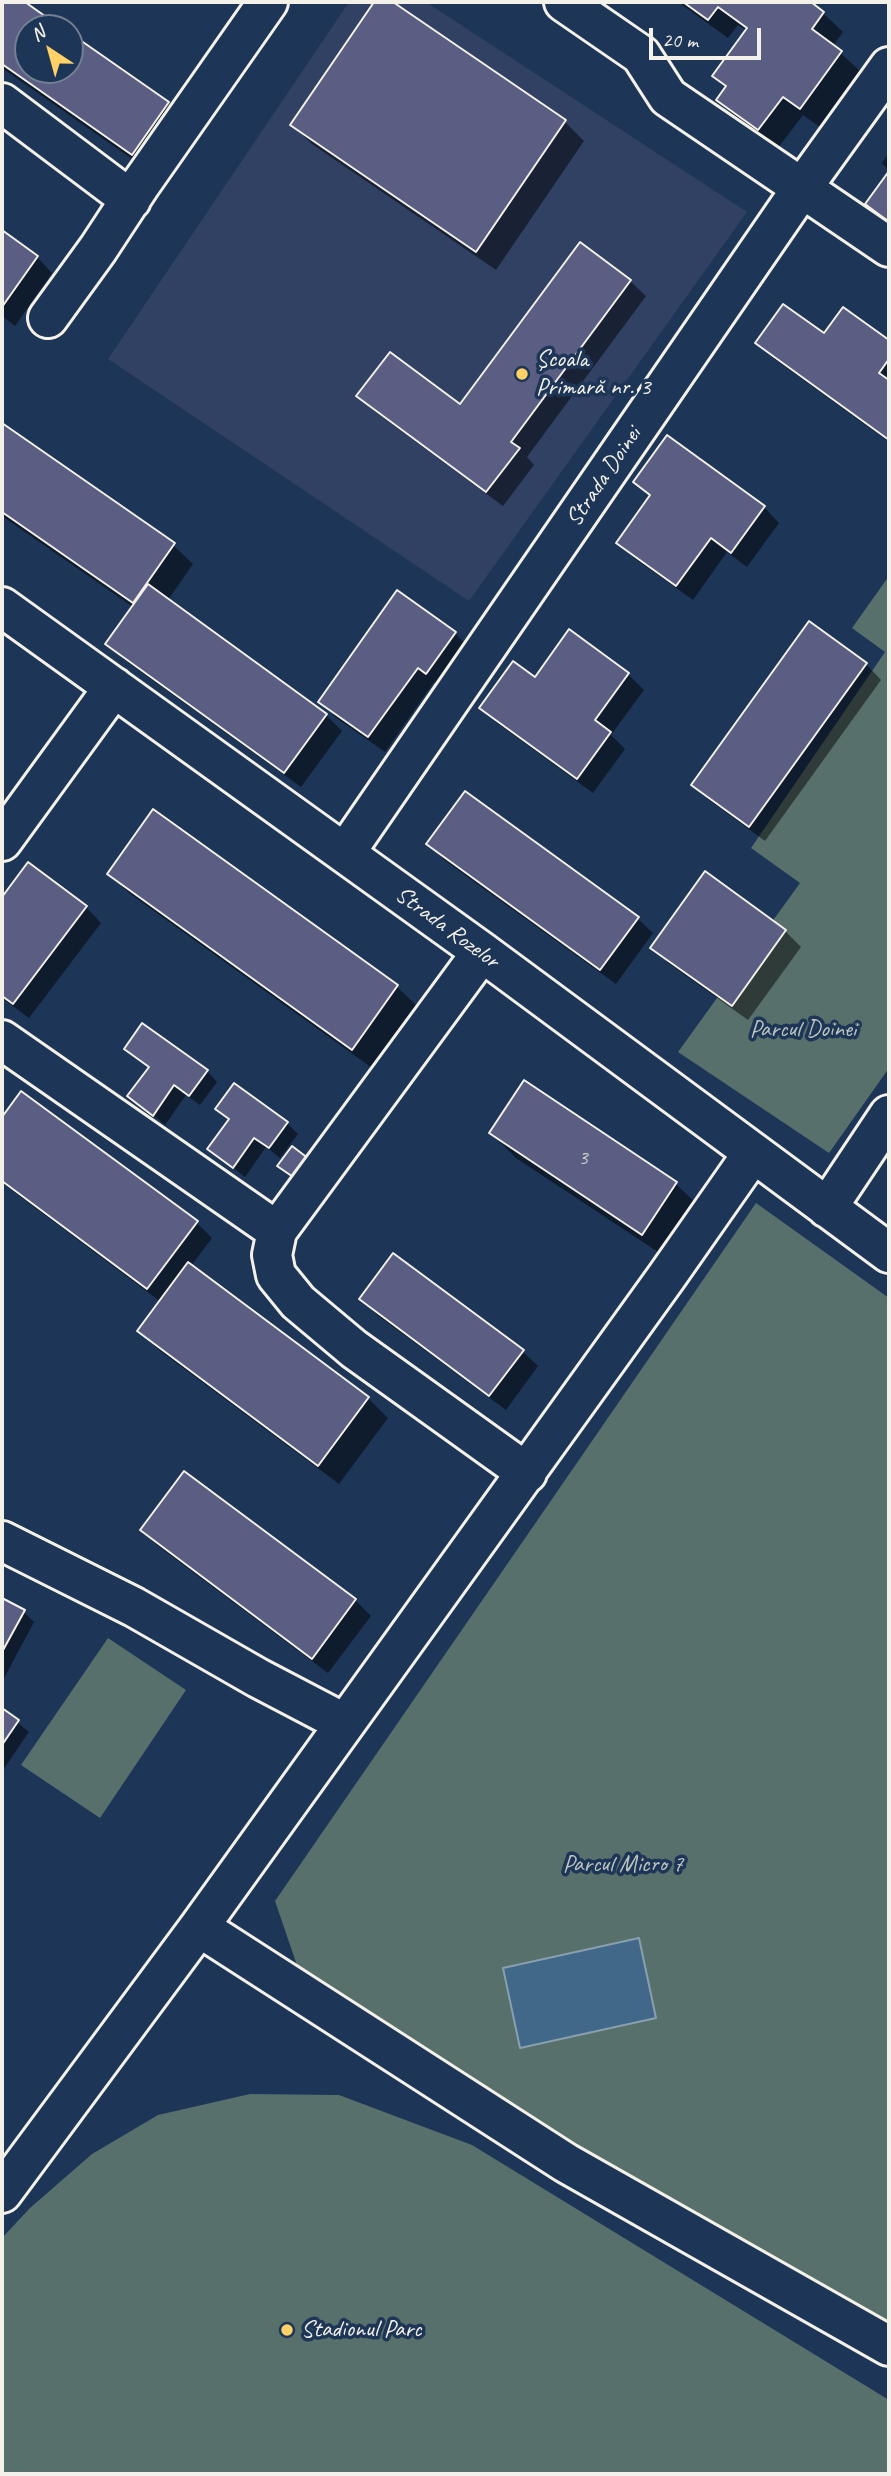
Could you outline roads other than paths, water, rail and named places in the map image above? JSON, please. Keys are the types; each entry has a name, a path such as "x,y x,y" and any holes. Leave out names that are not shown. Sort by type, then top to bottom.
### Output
{"street":[{"path":"48,318 268,2"},
{"path":"564,2 641,55 668,97 889,247"},
{"name":"Strada Doinei","path":"345,853 802,188 889,67"},
{"path":"2,103 131,200"},
{"name":"Strada Rozelor","path":"2,607 482,952 889,1253"},
{"path":"2,841 114,687"},
{"path":"482,952 277,1231 272,1255 276,1275 298,1302 354,1349 527,1473"},
{"path":"2,1040 277,1231"},
{"path":"827,1208 889,1115"},
{"path":"2,2193 199,1927 527,1473 753,1153"},
{"path":"2,1541 134,1607 258,1678 345,1723"},
{"path":"199,1927 566,2163 889,2346"}],"place":[{"name":"Școala Primară nr. 3","path":"522,374"},
{"name":"Stadionul Parc","path":"287,2330"}],"park label":[{"name":"Parcul Doinei","path":"803,1030"},
{"name":"Parcul Micro 7","path":"623,1865"}]}
